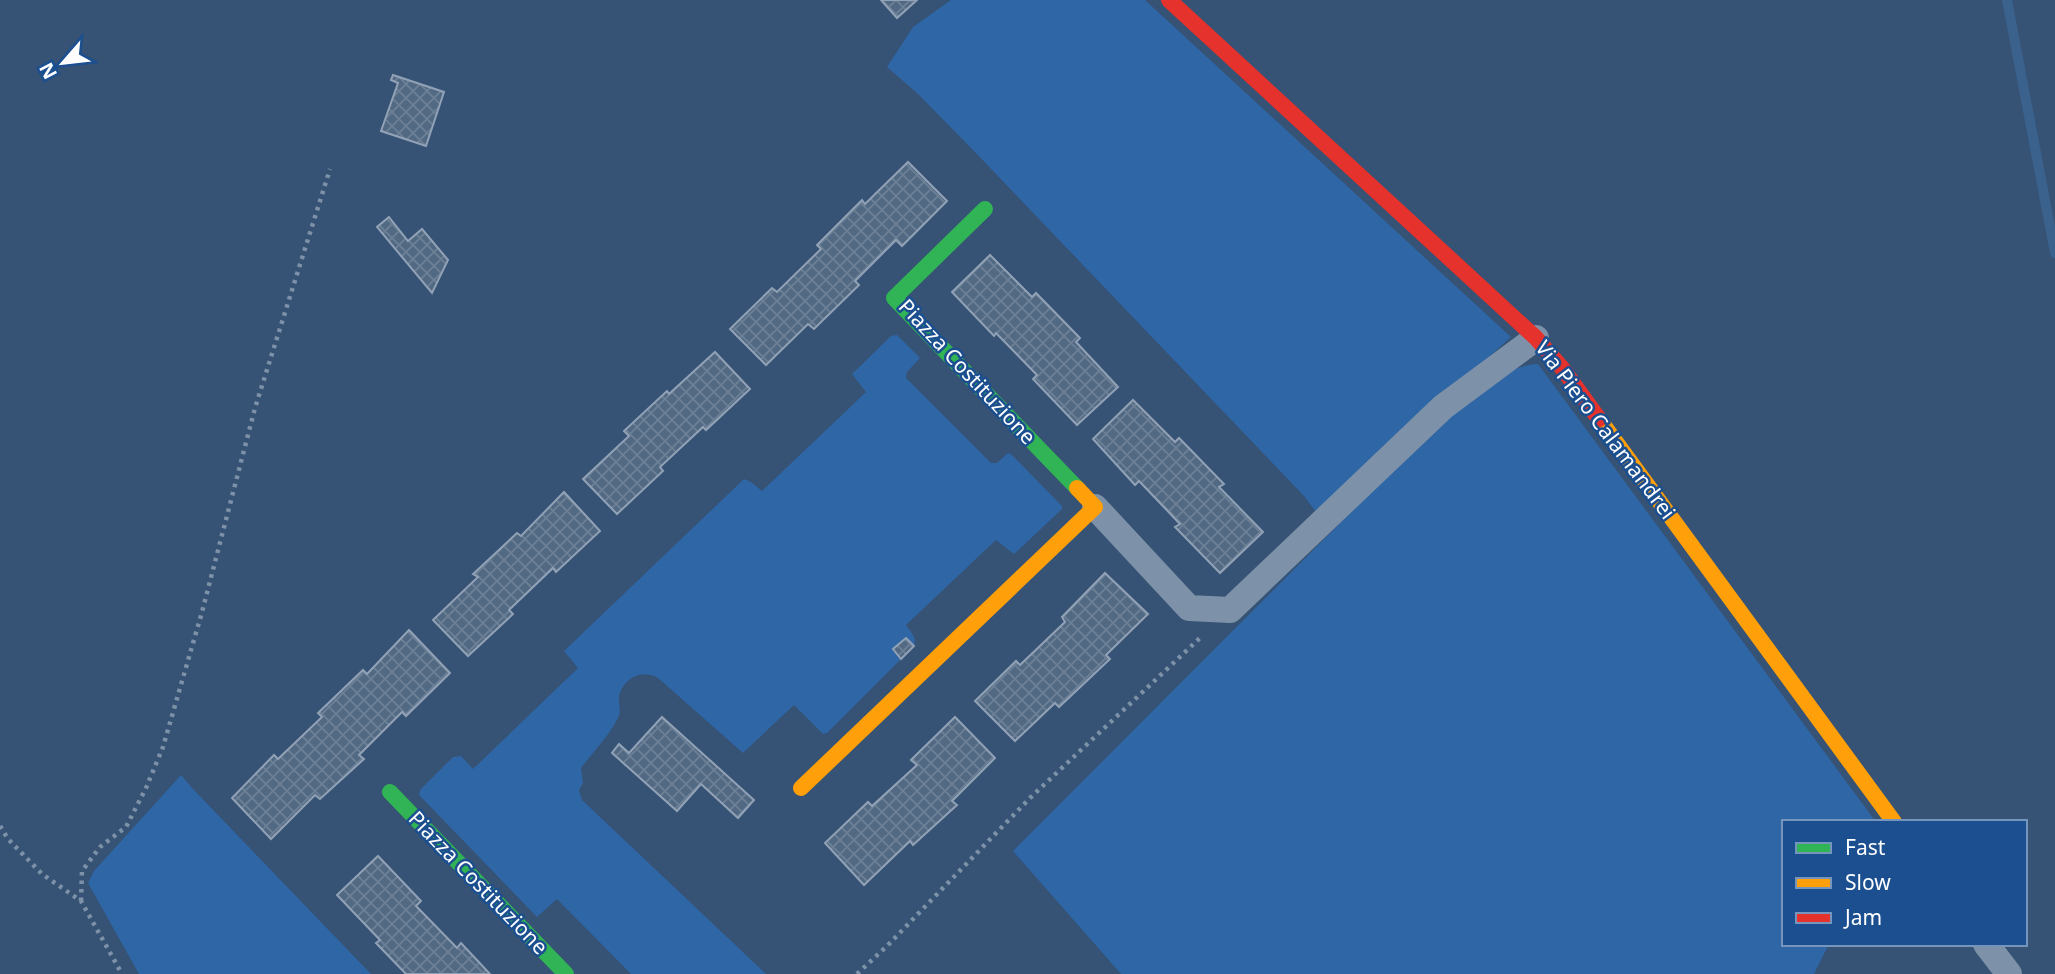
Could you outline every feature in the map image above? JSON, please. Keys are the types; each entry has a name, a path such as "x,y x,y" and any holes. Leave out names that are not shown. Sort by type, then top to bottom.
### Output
{"street":[{"name":"Via Piero Calamandrei","path":"1170,0 1536,338 1562,368 1893,820"},
{"name":"Piazza Costituzione","path":"985,209 894,298 1189,608 1230,610"},
{"path":"1230,610 1443,407 1536,338"},
{"path":"801,788 1095,507"},
{"name":"Piazza Costituzione","path":"390,792 566,974"},
{"path":"1988,946 2009,974"}],"path":[{"path":"80,901 82,871 100,846 126,827 163,747 202,612 255,408 330,169"},
{"path":"857,974 1030,798 1230,610"},
{"path":"0,826 8,839 42,874 80,901 122,974"}],"shaded area":[{"path":"951,0 1145,0 1511,337 1316,512 1304,496 972,149 917,93 887,67 913,27"},
{"path":"897,335 920,358 907,372 906,378 991,463 997,463 1008,453 1011,454 1062,509 1014,554 996,540 906,625 914,637 914,646 827,733 823,734 794,705 743,753 658,678 640,675 625,684 619,696 618,718 606,738 581,768 583,783 579,790 582,800 766,974 631,974 557,899 537,917 419,795 420,790 453,757 461,756 473,769 578,668 564,651 744,479 762,491 866,392 852,374 891,336"},
{"path":"1538,364 1875,820 1782,820 1782,946 1828,946 1814,974 1121,974 1013,851 1432,431 1482,389 1524,366"},
{"path":"181,775 371,974 139,974 88,883 94,871"}],"building":[{"path":"881,0 917,0 897,18"},
{"path":"393,75 444,92 426,146 381,131 398,83 391,80"},
{"path":"908,162 947,201 902,246 896,240 855,281 859,285 814,329 808,324 766,365 730,329 772,288 777,292 821,249 817,245 862,200 865,204"},
{"path":"389,217 408,241 422,229 448,260 432,293 377,227"},
{"path":"990,255 1032,297 1036,293 1080,338 1076,342 1118,387 1077,425 1033,379 1037,375 996,333 994,336 952,292"},
{"path":"715,352 750,389 706,430 703,427 660,467 663,471 617,514 583,479 629,436 624,431"},
{"path":"1133,400 1175,442 1179,438 1224,484 1219,487 1263,532 1220,573 1175,527 1180,524 1139,481 1135,485 1093,439"},
{"path":"564,492 600,531 556,572 553,568 509,610 513,614 468,656 433,620 478,577 473,574 517,533 521,536"},
{"path":"1105,573 1148,614 1106,655 1110,659 1059,707 1055,703 1015,741 975,701 1016,661 1020,665 1065,622 1062,617"},
{"path":"409,630 450,673 406,716 402,712 359,755 364,759 320,799 315,795 271,839 232,798 274,755 278,759 322,717 318,713 363,670 367,674"},
{"path":"906,638 914,646 901,659 893,649"},
{"path":"662,717 754,800 738,818 701,784 677,811 612,753 619,744 629,753"},
{"path":"955,717 995,758 952,801 957,805 913,845 910,841 864,885 825,843 868,802 872,806 917,765 911,760"},
{"path":"378,856 421,901 416,906 457,948 461,943 490,974 406,974 376,943 380,940 337,895"}],"waterway":[{"path":"2007,0 2055,253"}],"traffic: fast":[{"path":"985,209 894,298 1077,488"},
{"path":"390,792 566,974"}],"traffic: slow":[{"path":"1599,419 1893,820"},
{"path":"801,788 1095,507 1077,488"}],"traffic: jam":[{"path":"1169,0 1536,338 1562,368 1599,419"}]}
